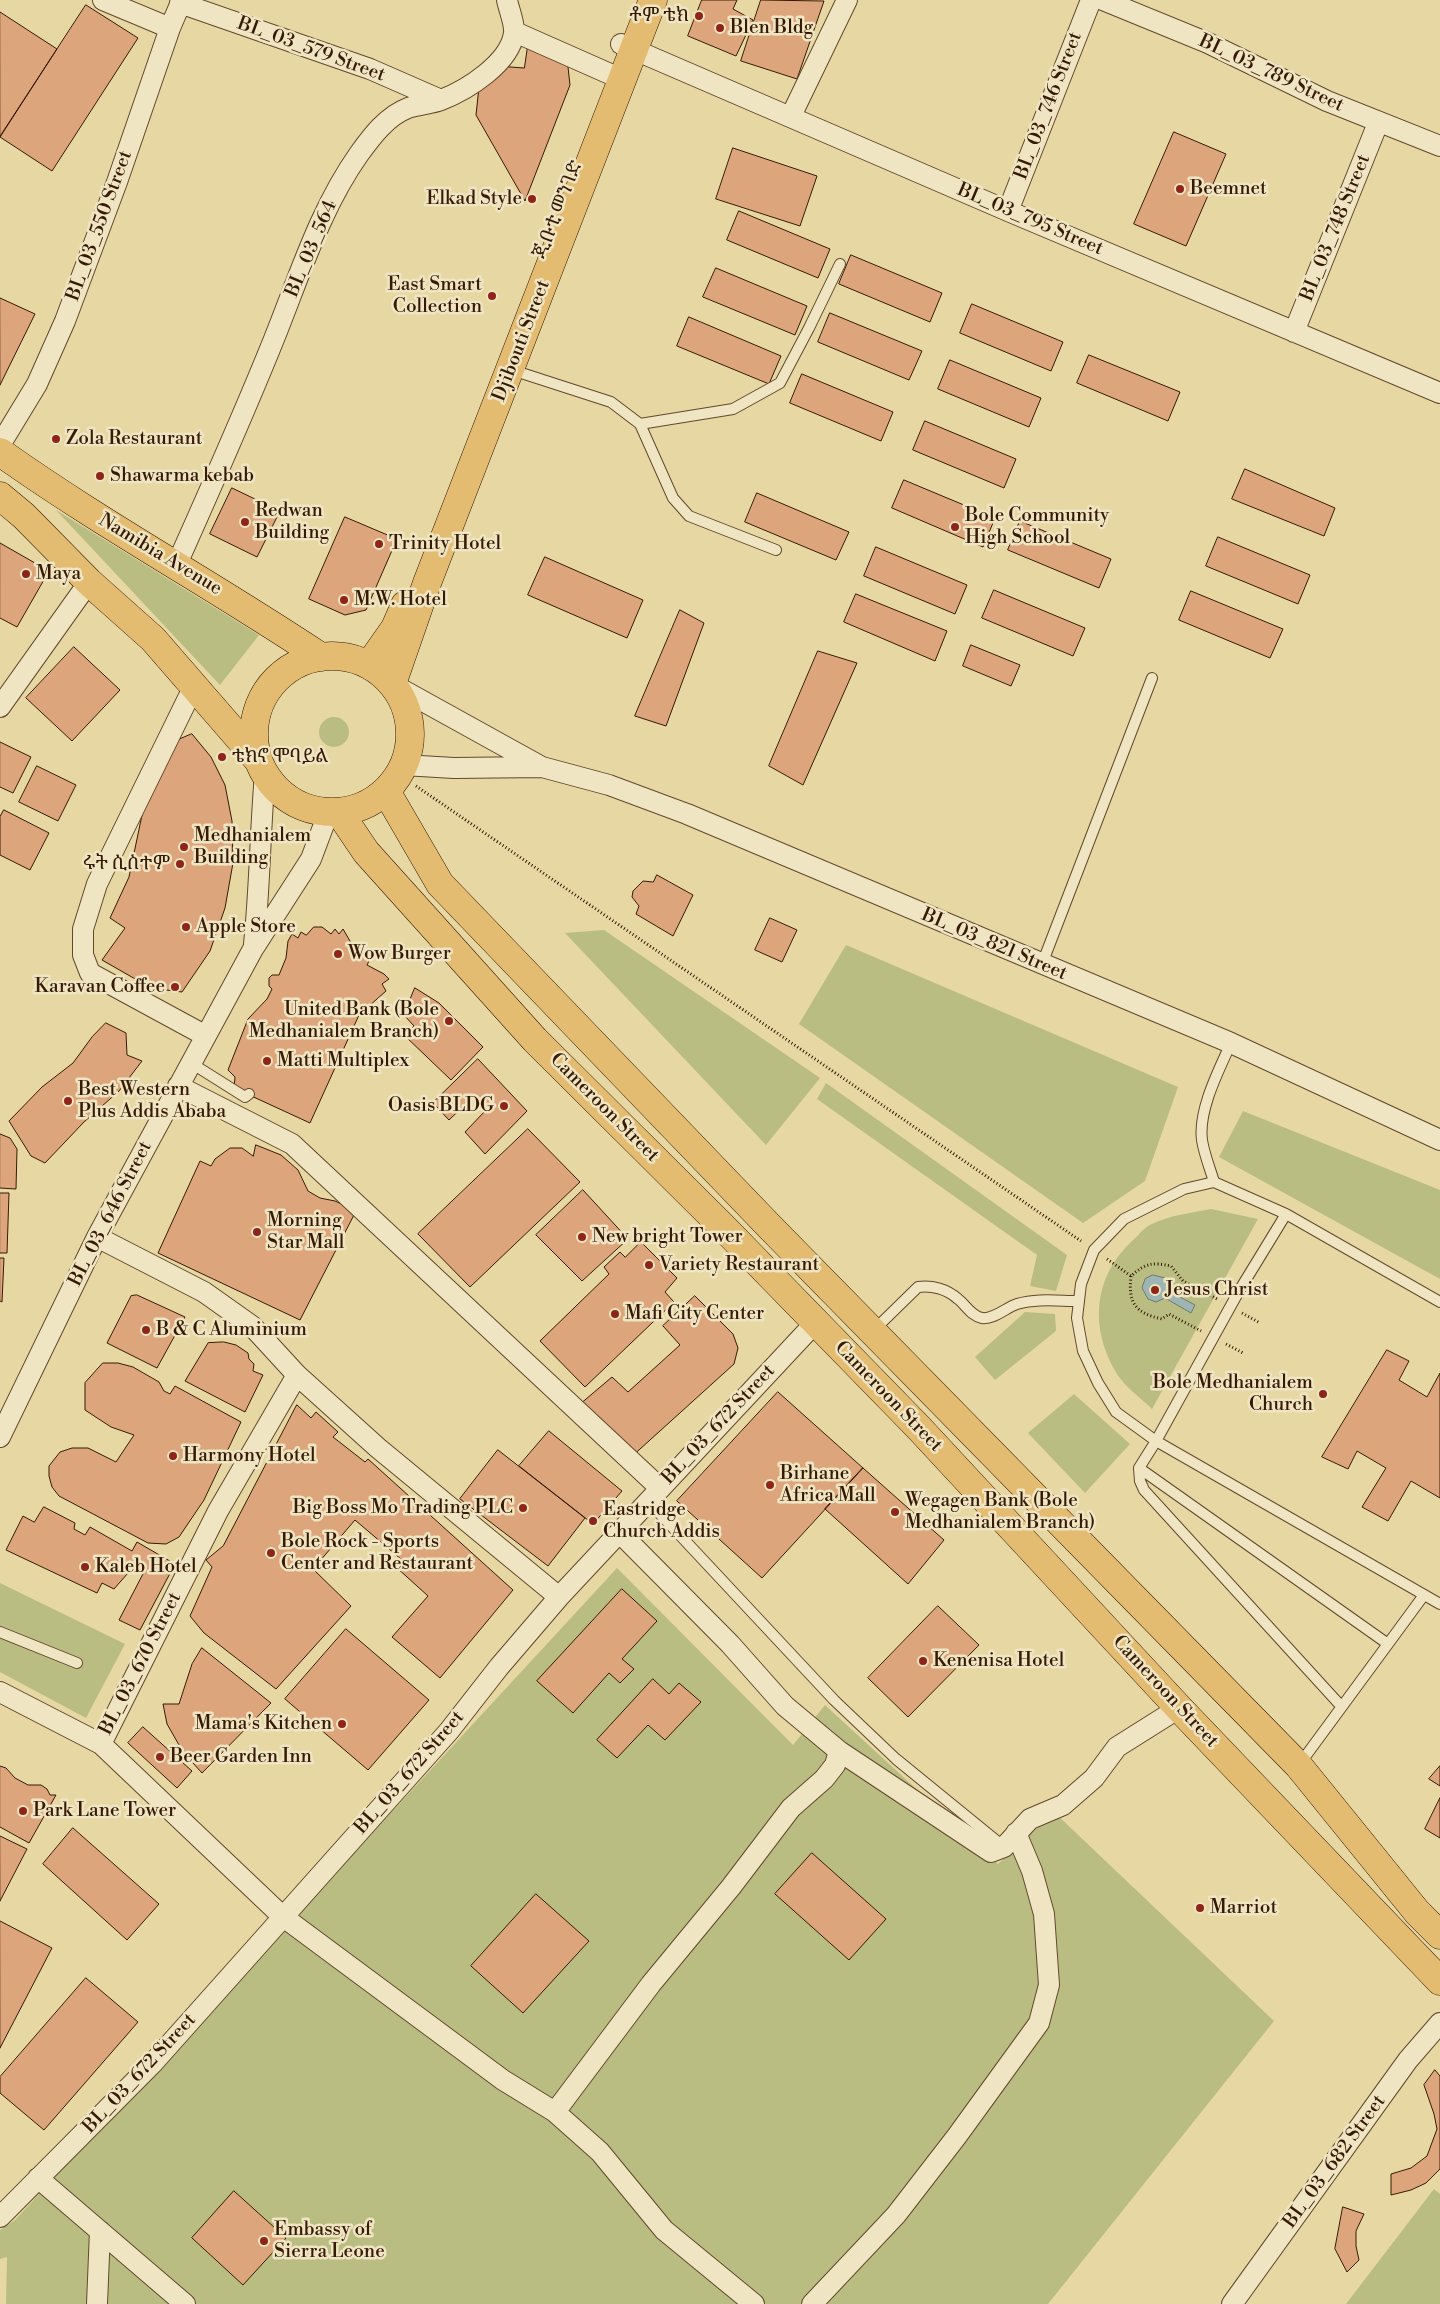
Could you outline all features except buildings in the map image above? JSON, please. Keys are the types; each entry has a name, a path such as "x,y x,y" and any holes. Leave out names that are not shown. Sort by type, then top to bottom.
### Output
{"main road":[{"name":"ጂቡቲ መንገድ","path":"369,665 395,628 425,564 610,74 626,47 639,0"},
{"name":"Djibouti Street","path":"392,684 427,583 511,370 626,47 653,0"},
{"name":"Namibia Avenue","path":"0,452 46,485 176,566 253,611 321,657"},
{"path":"0,496 24,516 89,582 153,639 262,767 279,790 296,803 317,810 334,811 364,805 396,777 408,752 410,728 405,705 392,684 369,665 338,656 321,657 297,664 277,678 262,698 255,722 262,767"},
{"name":"Cameroon Street","path":"396,777 440,884 872,1332 1298,1765 1417,1912 1440,1935"},
{"name":"Cameroon Street","path":"334,811 366,852 535,1040 724,1228 919,1428 1179,1708 1440,1981"},
{"path":"919,1428 946,1407"}],"street":[{"path":"103,0 170,28"},
{"path":"507,0 514,32 610,74"},
{"path":"790,116 847,0"},
{"name":"BL_03_746 Street","path":"1008,211 1090,0"},
{"name":"BL_03_789 Street","path":"1103,0 1208,43 1327,101 1378,123 1440,146"},
{"name":"BL_03_550 Street","path":"0,444 37,384 65,321 181,2"},
{"name":"BL_03_579 Street","path":"181,2 370,68 441,100"},
{"name":"BL_03_564","path":"176,566 252,393 316,234 359,154 384,123 408,108 441,100 476,82 499,61 510,47 514,32"},
{"name":"BL_03_795 Street","path":"626,47 1440,393"},
{"name":"BL_03_748 Street","path":"1294,332 1378,123"},
{"path":"0,707 89,582"},
{"path":"392,684 542,767"},
{"path":"194,686 97,884 83,929 84,955 90,973 206,1036"},
{"path":"253,949 262,767"},
{"path":"396,777 454,768 542,767"},
{"name":"BL_03_821 Street","path":"542,767 609,785 687,814 1231,1043 1440,1140"},
{"name":"BL_03_646 Street","path":"0,1436 97,1237 253,949 311,859 334,811"},
{"path":"178,1086 292,1144 654,1495"},
{"path":"97,1237 204,1292 252,1326 297,1375 450,1509 559,1597"},
{"name":"BL_03_672 Street","path":"0,2217 152,2064 449,1731 559,1597 815,1323"},
{"name":"BL_03_670 Street","path":"101,1744 218,1511 297,1375"},
{"path":"620,1533 730,1644 785,1706 839,1750 991,1852 1010,1840 1030,1819 1063,1805 1094,1778 1117,1747 1179,1708"},
{"path":"0,1692 101,1744 282,1916 503,2080 555,2112 600,2152 664,2230 754,2304"},
{"path":"555,2112 651,1984 731,1887 791,1808 824,1779 835,1765 839,1750"},
{"path":"812,2304 896,2215 957,2136 1039,2023 1049,1985 1044,1914 1032,1871 1010,1840"},
{"name":"BL_03_682 Street","path":"1232,2304 1408,2060 1440,2023"},
{"path":"38,2178 185,2304"},
{"path":"97,2304 100,2231"}],"lane":[{"path":"640,424 733,409 780,383 840,264"},
{"path":"511,370 611,402 640,424 673,498 690,516 776,550"},
{"path":"1042,964 1152,678"},
{"path":"1214,1182 1202,1139 1203,1125 1209,1093 1231,1043"},
{"path":"191,1063 245,1096 249,1094"},
{"path":"1440,1302 1286,1214 1214,1182 1184,1189 1124,1219 1094,1250 1082,1284 1077,1318 1083,1351 1098,1382 1116,1412 1156,1441 1440,1604"},
{"path":"1286,1214 1139,1468 1140,1481 1144,1490 1341,1706"},
{"path":"872,1332 918,1287 938,1288 957,1298 969,1311 979,1318 986,1318 1030,1300 1079,1301"},
{"path":"1139,1468 1388,1644"},
{"path":"654,1495 834,1700 896,1759 1010,1840"},
{"path":"1298,1765 1424,1595"},
{"path":"0,1632 77,1663"}],"path":[{"path":"396,777 1131,1276"},
{"path":"1243,1354 1169,1314 1162,1320 1140,1311 1132,1302 1130,1290 1131,1276 1141,1268 1154,1263 1171,1266 1183,1281 1260,1323"}],"green space":[{"path":"56,510 259,635 220,685"},
{"path":"334,717 344,722 349,732 344,742 334,747 324,742 319,732 324,722"},
{"path":"604,930 820,1078 766,1145 565,933"},
{"path":"846,945 1178,1087 1145,1181 1083,1223 799,1024"},
{"path":"826,1083 1067,1255 1056,1291 1030,1286 1037,1255 817,1099"},
{"path":"1243,1111 1440,1190 1440,1279 1219,1157"},
{"path":"1211,1209 1258,1219 1152,1409 1120,1379 1108,1357 1099,1322 1099,1304 1103,1287 1109,1271 1119,1255 1146,1227 1173,1216"},
{"path":"1025,1312 1055,1314 1056,1331 995,1380 975,1357"},
{"path":"1074,1394 1130,1444 1085,1493 1028,1433"},
{"path":"617,1568 793,1745 825,1705 998,1864 1054,1812 1274,2021 1048,2304 6,2304 7,2257 0,2259 0,2230 15,2220"},
{"path":"0,1583 125,1644 86,1718 0,1672"},
{"path":"1434,2189 1440,2194 1440,2304 1346,2304"}],"water":[{"path":"1153,1275 1165,1278 1169,1291 1195,1305 1191,1313 1165,1298 1156,1302 1148,1299 1142,1288 1145,1279"}],"place":[{"name":"ቶም ቴክ","path":"699,16"},
{"name":"Blen Bldg","path":"720,28"},
{"name":"Beemnet","path":"1180,189"},
{"name":"Elkad Style","path":"532,199"},
{"name":"East Smart Collection","path":"492,296"},
{"name":"Zola Restaurant","path":"56,439"},
{"name":"Shawarma kebab","path":"100,476"},
{"name":"Redwan Building","path":"245,522"},
{"name":"Bole Community High School","path":"955,527"},
{"name":"Trinity Hotel","path":"379,544"},
{"name":"Maya","path":"26,574"},
{"name":"M.W. Hotel","path":"344,600"},
{"name":"ቴክኖ ሞባይል","path":"222,757"},
{"name":"Medhanialem Building","path":"184,847"},
{"name":"ሩት ሲስተም","path":"180,864"},
{"name":"Apple Store","path":"186,927"},
{"name":"Wow Burger","path":"338,954"},
{"name":"Karavan Coffee","path":"175,987"},
{"name":"United Bank (Bole Medhanialem Branch)","path":"449,1021"},
{"name":"Matti Multiplex","path":"267,1061"},
{"name":"Best Western Plus Addis Ababa","path":"68,1101"},
{"name":"Oasis BLDG","path":"504,1106"},
{"name":"Morning Star Mall","path":"257,1232"},
{"name":"New bright Tower","path":"582,1237"},
{"name":"Variety Restaurant","path":"649,1265"},
{"name":"Jesus Christ","path":"1155,1290"},
{"name":"Mafi City Center","path":"615,1314"},
{"name":"B & C Aluminium","path":"146,1330"},
{"name":"Bole Medhanialem Church","path":"1323,1394"},
{"name":"Harmony Hotel","path":"173,1456"},
{"name":"Birhane Africa Mall","path":"770,1485"},
{"name":"Big Boss Mo Trading PLC","path":"523,1508"},
{"name":"Wegagen Bank (Bole Medhanialem Branch)","path":"895,1512"},
{"name":"Eastridge Church Addis","path":"593,1521"},
{"name":"Bole Rock - Sports Center and Restaurant","path":"271,1553"},
{"name":"Kaleb Hotel","path":"85,1567"},
{"name":"Kenenisa Hotel","path":"923,1661"},
{"name":"Mama's Kitchen","path":"342,1724"},
{"name":"Beer Garden Inn","path":"160,1757"},
{"name":"Park Lane Tower","path":"23,1811"},
{"name":"Marriot","path":"1200,1908"},
{"name":"Embassy of Sierra Leone","path":"264,2241"}]}
